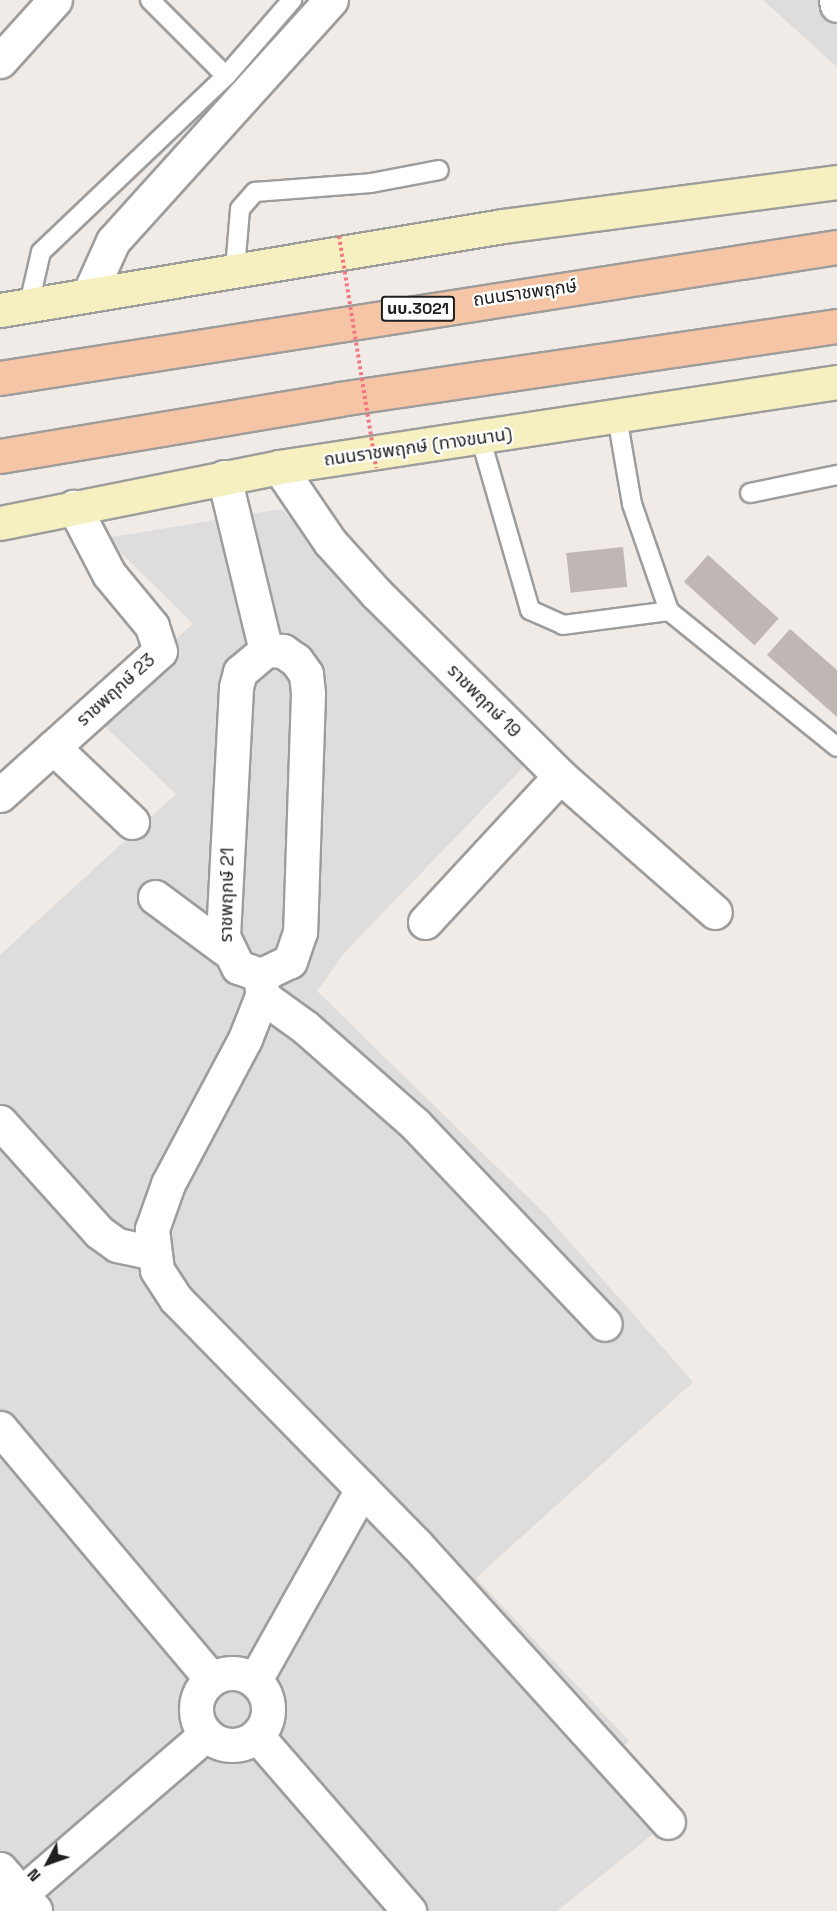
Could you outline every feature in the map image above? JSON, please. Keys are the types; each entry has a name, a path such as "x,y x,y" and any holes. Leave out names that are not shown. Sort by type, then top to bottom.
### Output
{"main road":[{"path":"15,307 503,226 837,182"},
{"name":"ถนนราชพฤกษ์","path":"0,378 837,247"},
{"path":"0,456 339,399 837,326"},
{"name":"ถนนราชพฤกษ์ (ทางขนาน)","path":"0,523 279,466 481,440 837,382"}],"street":[{"path":"0,61 55,0"},
{"path":"89,294 113,241 331,0"},
{"path":"836,0 837,5"},
{"name":"ราชพฤกษ์ 19","path":"279,466 330,542 361,577 560,776 716,912"},
{"path":"224,477 266,650 283,651 296,660 306,674 308,694 300,932 290,961 261,986 245,1040 168,1184 152,1229 151,1252 176,1299 362,1489 668,1822"},
{"name":"ราชพฤกษ์ 23","path":"0,795 160,651 152,627 109,574 74,507"},
{"name":"ราชพฤกษ์ 21","path":"266,650 240,672 236,687 225,949 238,967 416,1125 605,1324"},
{"path":"53,747 132,822"},
{"path":"425,922 560,776"},
{"path":"155,897 225,949"},
{"path":"0,1122 99,1232 117,1245 151,1252"},
{"path":"0,1428 211,1679"},
{"path":"255,1680 362,1489"},
{"path":"233,1672 255,1680 268,1702 268,1714 257,1736 231,1745 206,1734 195,1705 211,1679 233,1672"},
{"path":"14,1896 206,1734"},
{"path":"257,1736 409,1911"}],"lane":[{"path":"150,0 226,76"},
{"path":"15,307 42,252 226,76 292,0"},
{"path":"235,269 240,209 255,192 371,183 439,170"},
{"path":"617,417 632,504 669,611 837,747"},
{"path":"481,440 530,610 562,626 669,611"},
{"path":"750,493 837,476"}],"path":[{"path":"339,236 376,468"}],"shaded area":[{"path":"763,0 837,0 837,67"},
{"path":"281,509 534,756 345,952 317,991 546,1215 693,1382 476,1578 629,1741 610,1757 668,1822 557,1911 0,1911 0,955 176,794 91,713 193,624 106,538"}],"building":[{"path":"623,547 627,587 570,593 566,553"},
{"path":"708,555 779,619 755,645 684,582"},
{"path":"790,629 837,670 837,717 767,655"}]}
